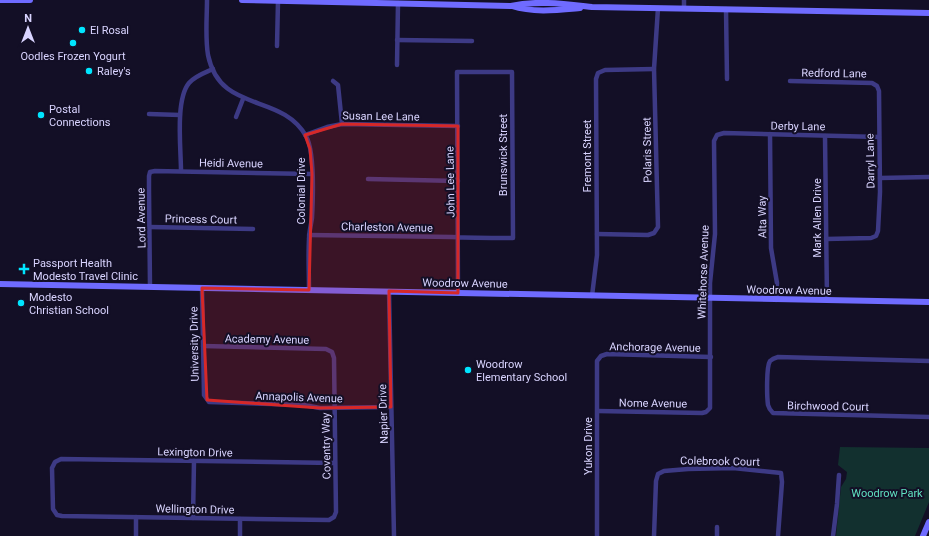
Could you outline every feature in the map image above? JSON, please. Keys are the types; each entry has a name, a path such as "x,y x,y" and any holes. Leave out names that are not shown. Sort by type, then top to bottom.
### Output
{"street":[{"path":"0,0 30,0"},
{"name":"Colonial Drive","path":"207,0 207,48 213,69 224,86 243,99 269,107 284,114 294,122 305,135 310,149 312,174 312,219 309,235 309,290"},
{"path":"242,0 398,3 472,2 511,6 524,2 560,3 592,7 929,13"},
{"path":"684,0 684,8"},
{"path":"277,46 278,1"},
{"path":"397,65 398,3"},
{"name":"Polaris Street","path":"597,234 648,235 654,233 658,227 654,69 658,8"},
{"path":"726,9 727,79"},
{"path":"397,40 472,41"},
{"path":"181,171 180,115 182,95 188,83 197,76 213,69"},
{"name":"Fremont Street","path":"592,296 597,234 597,76 601,71 605,70 654,69"},
{"name":"Brunswick Street","path":"457,72 512,72 513,238"},
{"name":"John Lee Lane","path":"457,72 459,238 458,293"},
{"path":"332,81 338,85 342,124"},
{"name":"Redford Lane","path":"790,82 872,83 877,86"},
{"name":"Darryl Lane","path":"826,239 871,238 876,236 878,231 880,178 879,91 877,86"},
{"path":"236,117 243,99"},
{"path":"149,114 180,115"},
{"name":"Susan Lee Lane","path":"305,135 327,127 342,124 458,126"},
{"name":"Derby Lane","path":"717,135 724,132 879,137"},
{"name":"Alta Way","path":"770,134 771,248 777,283 776,300"},
{"name":"Whitehorse Avenue","path":"708,410 711,404 710,269 715,234 714,141 717,135"},
{"name":"Mark Allen Drive","path":"825,136 827,300"},
{"name":"Heidi Avenue","path":"150,172 181,171 312,174"},
{"name":"Lord Avenue","path":"150,172 150,287"},
{"path":"880,178 929,178"},
{"path":"368,180 458,181"},
{"name":"Princess Court","path":"150,227 252,229"},
{"name":"Charleston Avenue","path":"309,235 513,238"},
{"name":"Woodrow Avenue","path":"0,284 929,302"},
{"name":"University Drive","path":"202,288 204,395 207,400"},
{"name":"Napier Drive","path":"389,292 394,536"},
{"name":"Academy Avenue","path":"203,346 326,349 331,352"},
{"name":"Coventry Way","path":"331,352 334,358 335,408 336,512 334,517"},
{"name":"Anchorage Avenue","path":"600,357 607,354 711,357"},
{"name":"Yukon Drive","path":"596,536 598,411 597,363 600,357"},
{"name":"Birchwood Court","path":"929,360 778,357 771,360 768,365 768,405 773,413 929,417"},
{"name":"Annapolis Avenue","path":"207,400 212,403 296,405 320,408 391,407"},
{"name":"Nome Avenue","path":"598,411 702,413 708,410"},
{"name":"Lexington Drive","path":"56,514 53,509 52,468 55,462 61,459 336,463"},
{"path":"193,518 194,461"},
{"name":"Colebrook Court","path":"654,536 656,481 658,474 664,471 732,468 781,473 782,482 778,536"},
{"path":"833,536 839,475"},
{"name":"Wellington Drive","path":"56,514 62,516 329,520 334,517"},
{"path":"136,517 136,536"},
{"path":"240,519 240,536"},
{"path":"923,536 929,522"},
{"path":"717,527 717,536"}],"highlighted area":[{"path":"342,124 458,126 458,293 389,291 391,407 320,408 207,400 202,288 309,290 312,174 310,149 305,135"}],"green space":[{"name":"Woodrow Park","path":"840,447 929,448 929,502 915,536 836,536 841,487 846,479 847,472 838,465"}],"place":[{"name":"El Rosal","path":"82,30"},
{"name":"Oodles Frozen Yogurt","path":"73,43"},
{"name":"Raley's","path":"89,71"},
{"name":"Postal Connections","path":"41,115"},
{"name":"Passport Health Modesto Travel Clinic","path":"24,269"},
{"name":"Modesto Christian School","path":"21,303"},
{"name":"Woodrow Elementary School","path":"468,370"}]}
